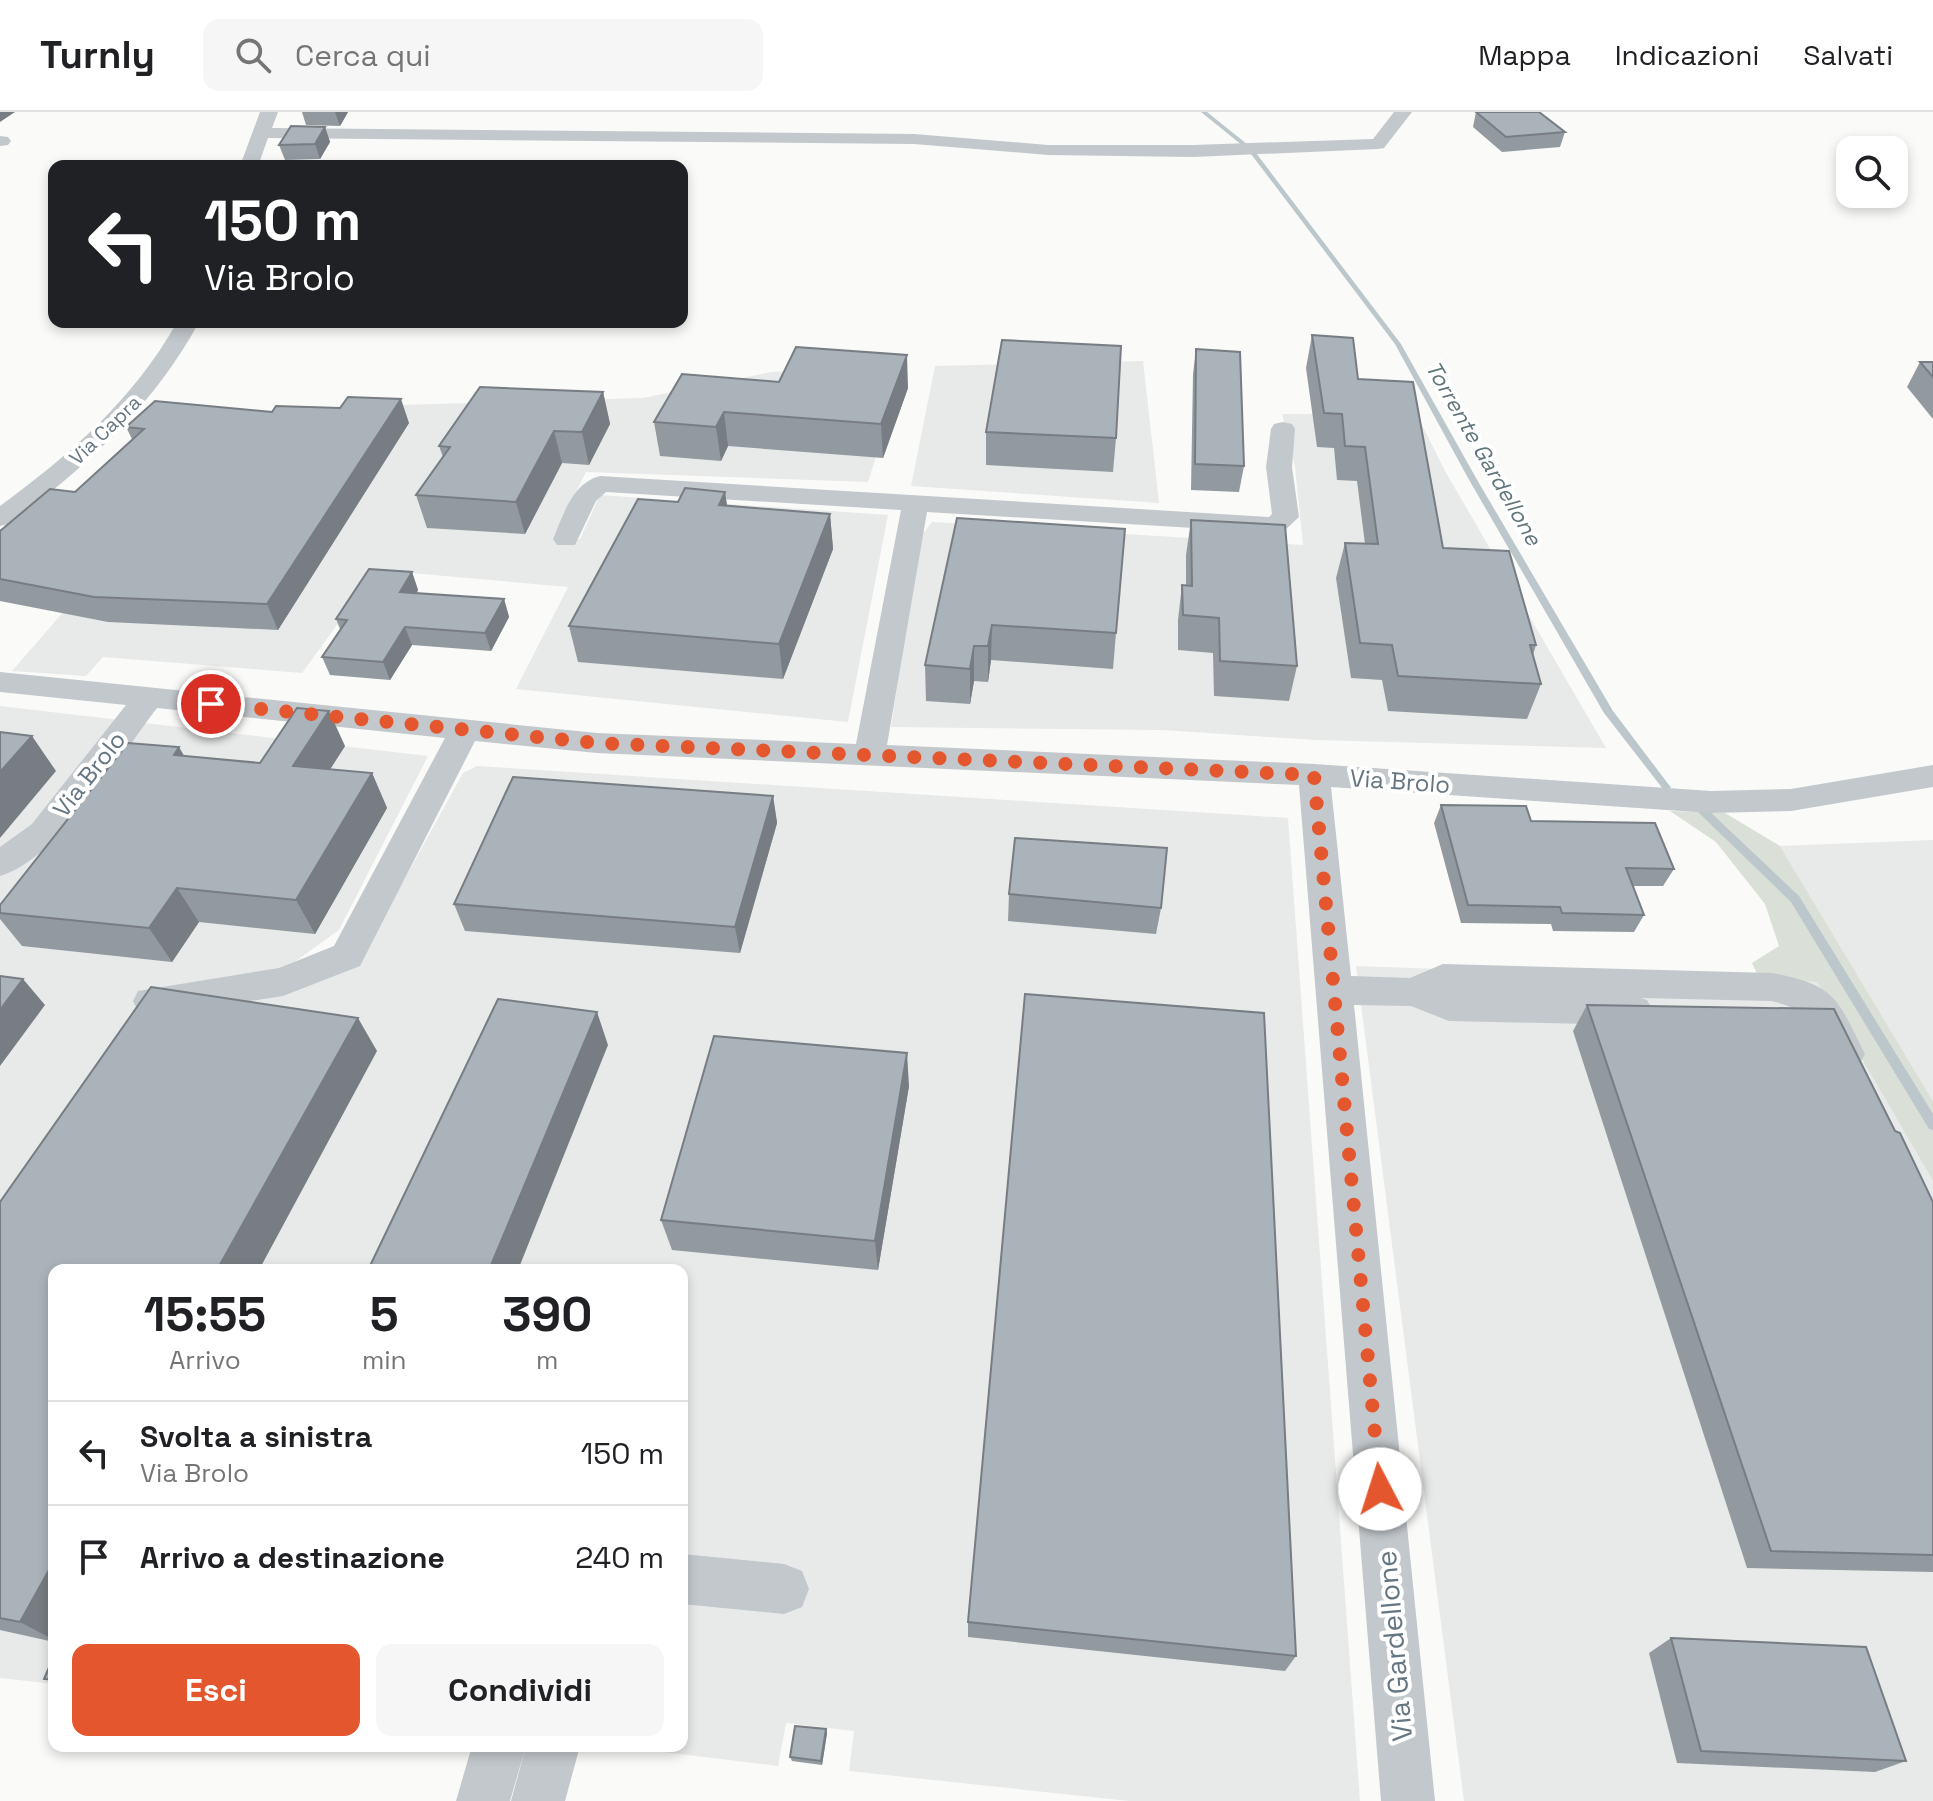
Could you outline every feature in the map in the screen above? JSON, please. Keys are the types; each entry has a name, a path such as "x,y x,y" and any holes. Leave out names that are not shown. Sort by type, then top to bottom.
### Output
{"street":[{"path":"251,160 269,112"},
{"path":"262,133 914,139 1062,150 1193,151 1378,144 1403,112"},
{"name":"Via Capra","path":"0,518 76,461 110,429 162,369 185,328"},
{"path":"566,539 583,501 600,484 1275,525 1286,517 1279,467 1283,429"},
{"path":"870,755 916,502"},
{"name":"Via Brolo","path":"0,682 597,743 1314,775 1711,802 1791,800 1933,776"},
{"name":"Via Brolo","path":"14,856 44,832 148,698"},
{"path":"131,1026 149,1001 283,982 347,956 465,730"},
{"name":"Via Gardellone","path":"1314,775 1408,1801"},
{"path":"1414,992 1443,978 1456,978 1771,987 1806,993 1824,1009 1863,1088"},
{"path":"1335,990 1414,992 1449,1006 1675,1011"},
{"path":"688,1580 784,1589"},
{"path":"483,1801 497,1752"},
{"path":"538,1801 551,1752"}],"shaded area":[{"path":"1143,361 1159,503 911,486 935,366"},
{"path":"904,367 868,482 586,472 553,538 580,539 600,495 888,515 848,722 516,689 568,587 377,570 302,673 103,657 86,676 12,671 231,419 367,406 643,398 771,372"},
{"path":"1282,414 1417,415 1445,471 1606,748 1315,740 1162,730 891,727 919,539 932,522 1303,545 1295,467"},
{"path":"0,706 428,756 339,930 286,968 356,967 463,773 477,766 1288,818 1360,1801 1129,1801 849,1771 854,1731 786,1723 778,1766 662,1752 688,1752 688,1264 48,1264 48,1683 0,1678"},
{"path":"1670,811 1725,813 1780,846 1933,1101 1933,1181 1817,982 1760,980 1752,963 1779,946 1765,904 1716,842"},
{"path":"1933,840 1933,1101 1780,846"},
{"path":"1356,966 1817,982 1933,1181 1933,1801 1464,1801"}],"building":[{"path":"1476,112 1539,112 1565,132 1506,137"},
{"path":"291,126 325,127 315,144 279,145"},
{"path":"1312,335 1353,338 1358,379 1413,382 1443,548 1509,551 1536,645 1530,645 1541,684 1398,676 1392,645 1360,643 1345,543 1378,544 1365,447 1345,446 1342,414 1324,413"},
{"path":"1002,340 1121,346 1116,438 986,432"},
{"path":"796,347 907,355 881,424 724,412 716,427 654,422 682,374 779,382"},
{"path":"1196,349 1240,352 1244,466 1195,464"},
{"path":"1920,362 1933,362 1933,377"},
{"path":"480,387 603,392 582,432 554,431 516,502 416,495 450,447 439,446"},
{"path":"348,397 401,399 267,604 94,597 0,579 0,531 50,489 75,492 144,429 126,427 155,401 272,412 276,406 340,408"},
{"path":"685,488 725,492 719,505 830,514 779,644 569,626 638,499 678,502"},
{"path":"957,518 1125,529 1116,633 992,625 988,646 974,646 970,669 925,665"},
{"path":"1191,520 1285,525 1297,666 1220,661 1219,618 1183,615 1182,585 1192,586"},
{"path":"369,569 412,572 400,592 504,599 485,633 405,627 383,662 322,657 347,620 336,619"},
{"path":"297,708 329,711 293,766 372,773 296,900 177,888 149,928 0,913 0,905 128,743 179,747 174,755 260,763"},
{"path":"0,732 32,736 0,772"},
{"path":"513,777 773,796 735,927 454,904"},
{"path":"1441,805 1526,806 1531,821 1655,823 1674,869 1626,868 1644,915 1562,913 1560,907 1468,905"},
{"path":"1015,838 1167,848 1161,908 1009,894"},
{"path":"0,976 23,979 0,1010"},
{"path":"151,987 358,1018 220,1264 48,1264 48,1572 20,1622 0,1618 0,1202"},
{"path":"1025,994 1264,1013 1296,1656 968,1622"},
{"path":"498,999 597,1012 492,1264 371,1264"},
{"path":"1587,1005 1834,1009 1933,1202 1933,1555 1771,1551"},
{"path":"714,1036 907,1053 875,1241 661,1220"},
{"path":"1671,1638 1866,1647 1906,1761 1701,1751"},
{"path":"795,1726 826,1729 821,1761 790,1757"}],"waterway":[{"name":"Torrente Gardellone","path":"1204,112 1250,149"},
{"name":"Torrente Gardellone","path":"1251,150 1398,344 1609,713 1666,787"},
{"name":"Torrente Gardellone","path":"1703,811 1795,899 1933,1125"}],"route":[{"path":"211,704 597,743 1314,775 1380,1489"}]}
